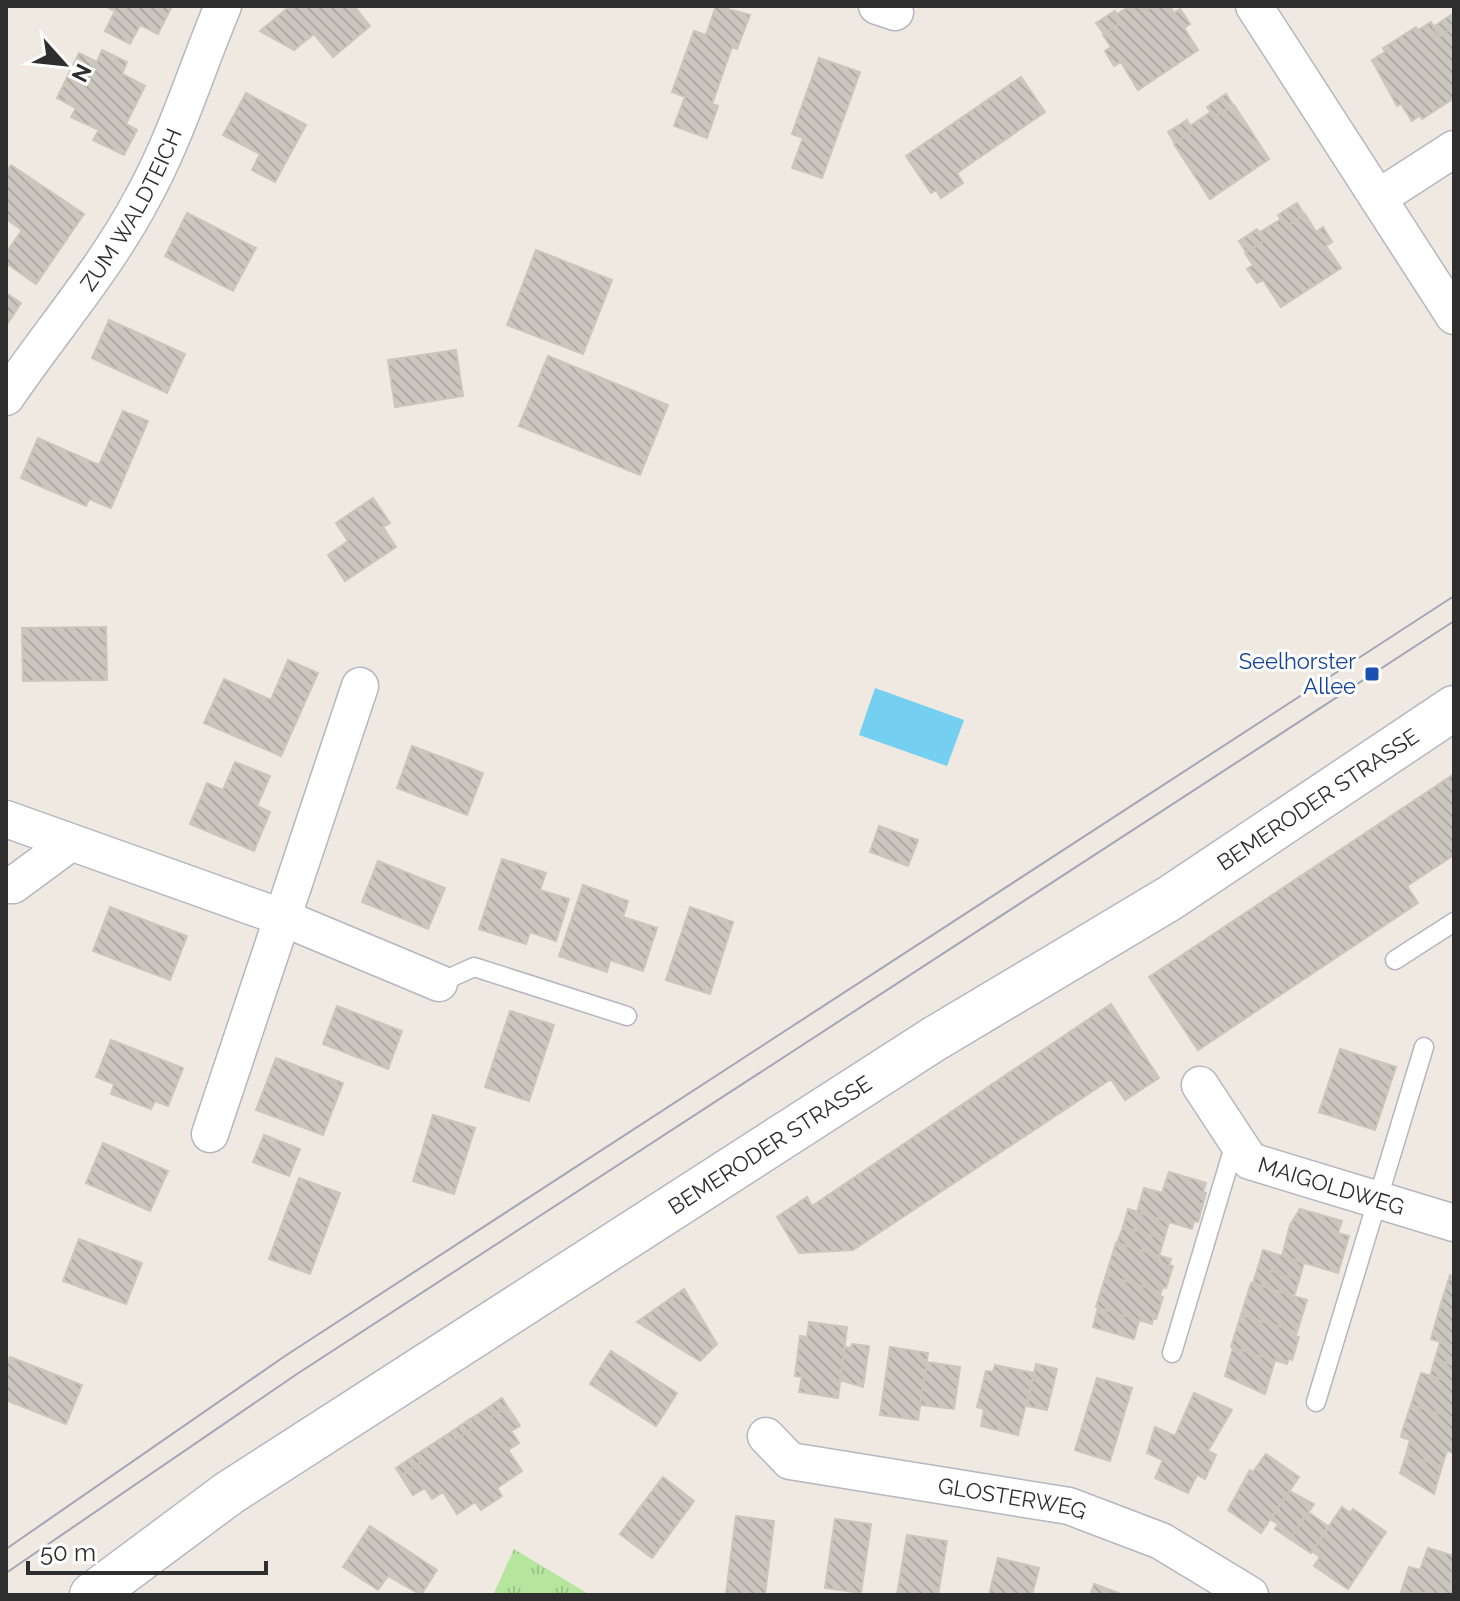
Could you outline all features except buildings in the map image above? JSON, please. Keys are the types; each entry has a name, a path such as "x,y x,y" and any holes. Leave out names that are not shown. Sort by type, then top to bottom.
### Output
{"main road":[{"name":"BEMERODER STRASSE","path":"92,1595 229,1493 934,1039 1170,898 1454,708"}],"street":[{"name":"ZUM WALDTEICH","path":"6,397 115,246 142,200 170,143 223,6"},
{"path":"1254,6 1454,316"},
{"path":"1378,198 1454,149"},
{"path":"210,1134 360,686"},
{"path":"6,819 281,917 439,983"},
{"path":"6,885 13,885 70,843"},
{"name":"MAIGOLDWEG","path":"1200,1085 1250,1161 1454,1223"},
{"name":"GLOSTERWEG","path":"766,1436 790,1461 1069,1506 1161,1541 1250,1595"}],"lane":[{"path":"1395,960 1454,922"},
{"path":"439,983 474,967 627,1016"},
{"path":"1316,1402 1424,1047"},
{"path":"1172,1353 1236,1140"}],"green space":[{"path":"514,1549 590,1595 493,1595"}],"water":[{"path":"875,688 964,720 947,766 859,735"}],"tram line":[{"path":"6,1549 285,1356 1454,596"},
{"path":"6,1573 297,1374 1454,621"}],"place":[{"name":"Seelhorster Allee","path":"1372,674"}]}
